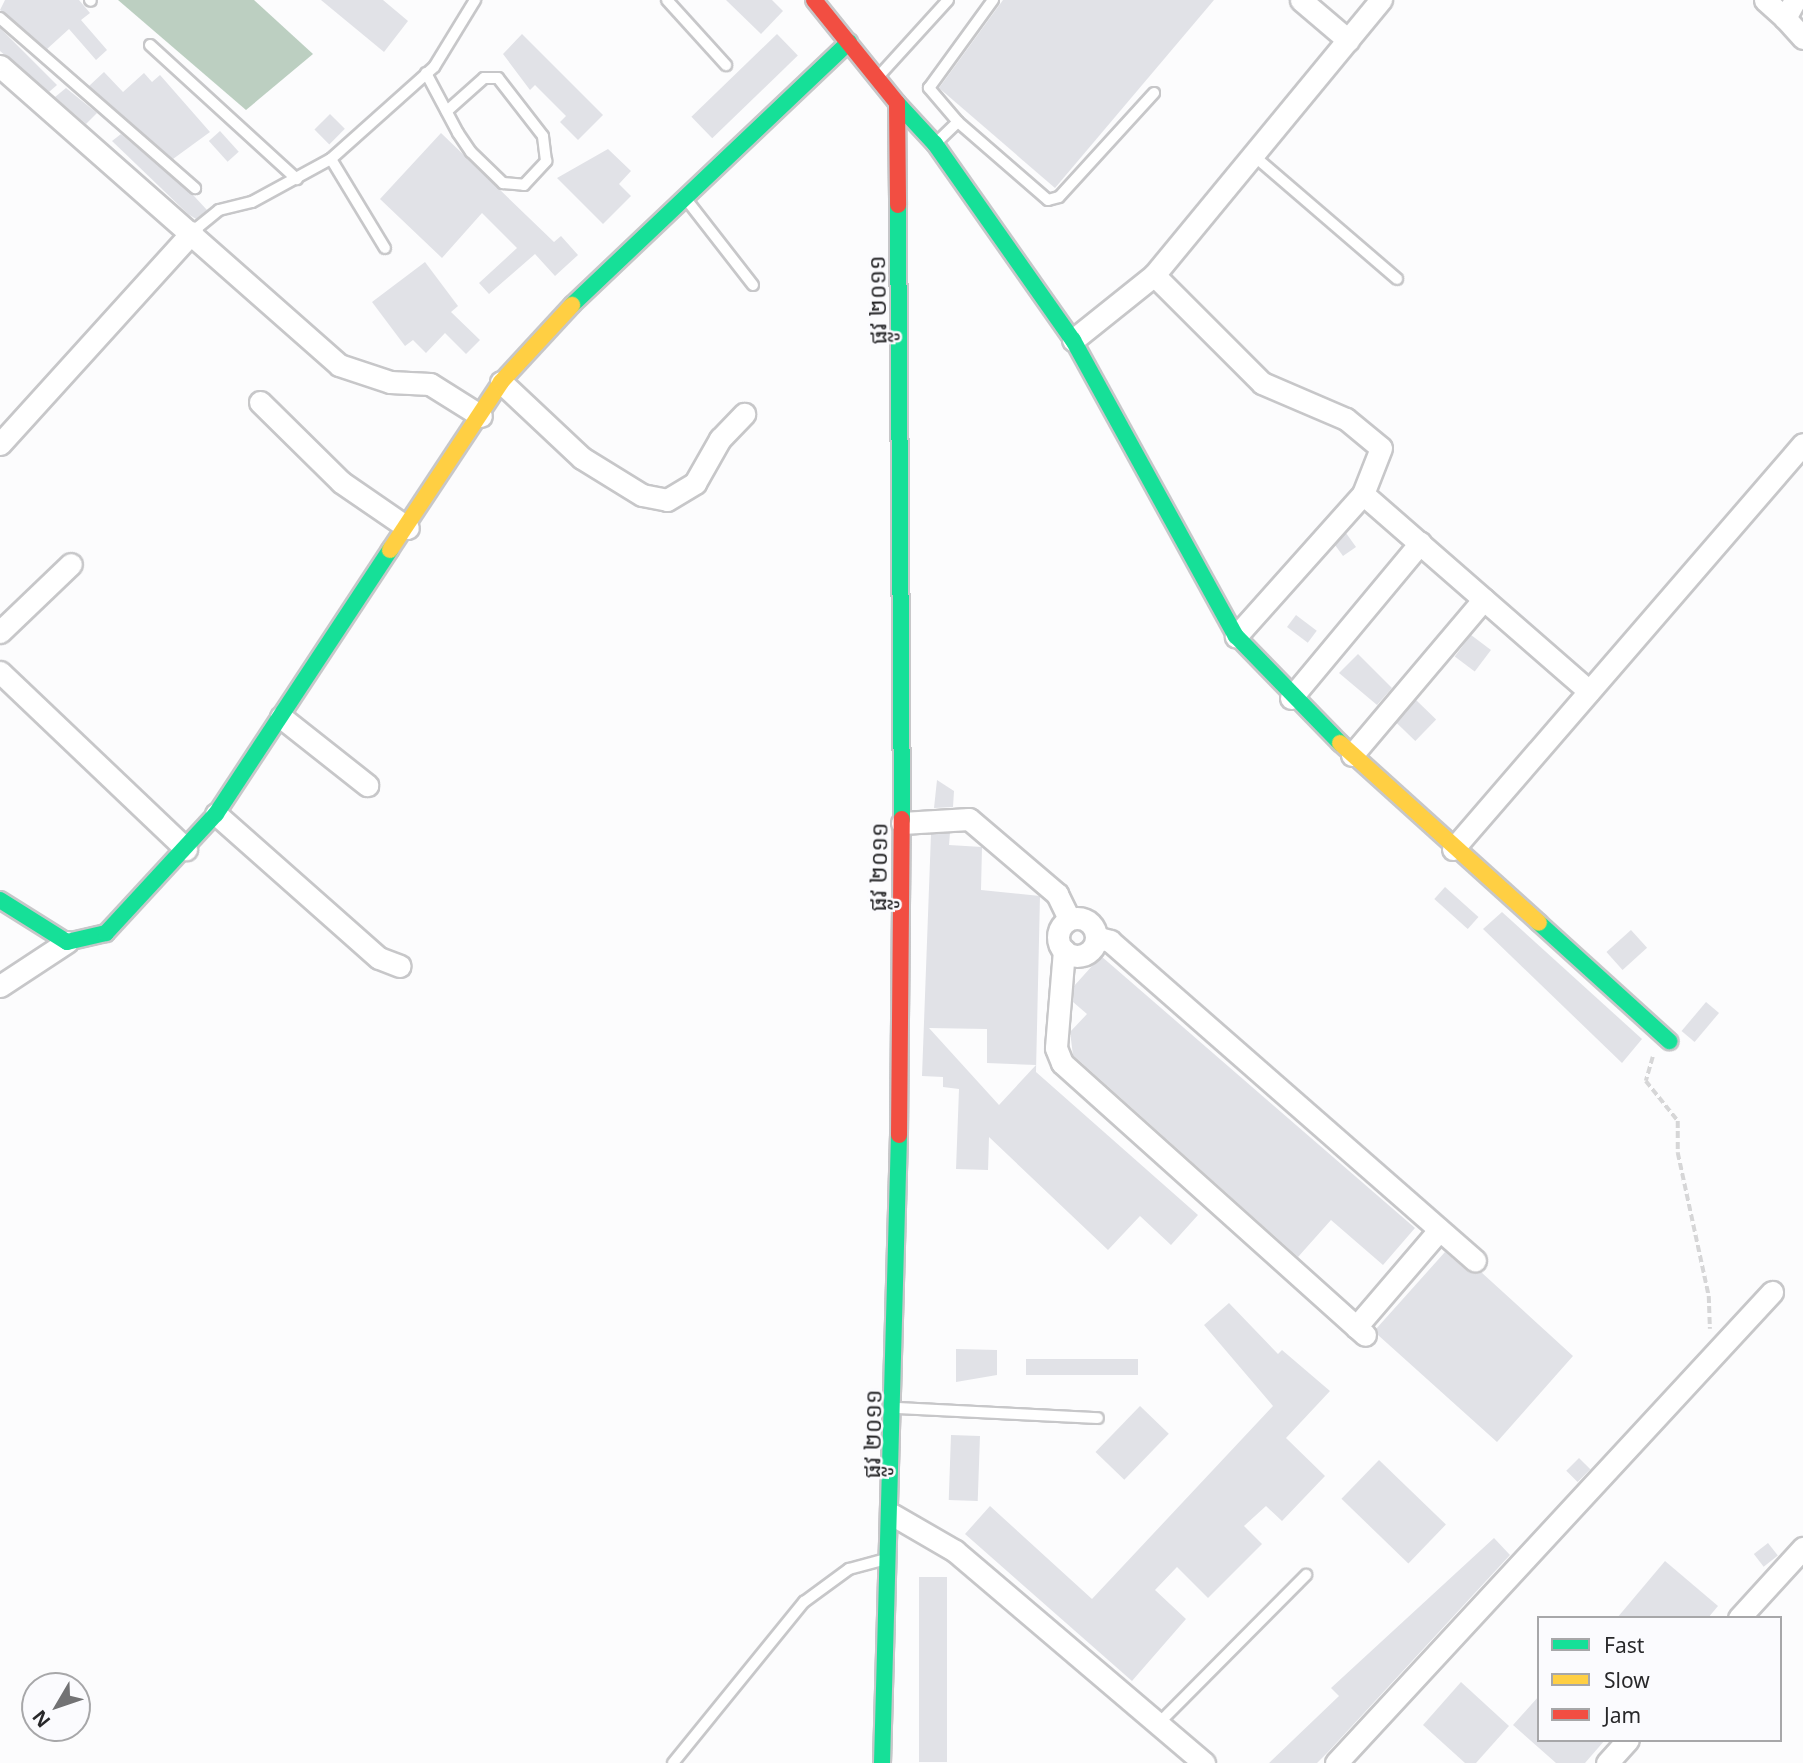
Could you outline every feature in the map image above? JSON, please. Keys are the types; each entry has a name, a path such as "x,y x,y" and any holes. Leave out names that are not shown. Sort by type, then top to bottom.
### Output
{"street":[{"path":"814,0 897,103 935,144 1073,340 1236,636 1291,698 1453,849 1667,1039"},
{"path":"1301,0 1348,40"},
{"path":"1073,340 1154,275 1381,0"},
{"path":"1765,0 1790,9 1803,38"},
{"path":"0,986 67,942 106,933 186,849 216,814 408,528 501,382 543,332 849,42"},
{"path":"0,66 192,232 340,365 390,382 430,384 481,416"},
{"name":"ផ្លូវ ២០១១","path":"882,1763 886,1559 893,1515 896,1408 902,823 897,103"},
{"path":"0,444 192,232"},
{"path":"1154,275 1262,383 1326,408 1377,441 1381,453 1363,494 1236,636"},
{"path":"501,382 582,458 642,495 667,500 695,483 720,439 744,414"},
{"path":"260,402 341,482 408,528"},
{"path":"1453,849 1803,444"},
{"path":"1363,494 1589,691"},
{"path":"1291,698 1420,543"},
{"path":"0,632 71,564"},
{"path":"1352,755 1484,599"},
{"path":"0,673 186,849"},
{"path":"281,717 367,785"},
{"path":"216,814 379,958 400,966"},
{"path":"902,823 969,819 1057,894 1069,919"},
{"path":"0,900 67,942"},
{"path":"1069,919 1087,920 1096,937 1110,941 1475,1261"},
{"path":"1069,919 1058,933 1065,950 1056,1048 1062,1063 1361,1331 1439,1230"},
{"path":"1065,950 1082,955 1096,937"},
{"path":"1336,1763 1711,1362 1772,1293"},
{"path":"893,1515 955,1551 1204,1763"},
{"path":"1741,1616 1803,1548"},
{"path":"1607,1763 1626,1742"}],"lane":[{"path":"192,232 219,210 252,202 331,159 426,74 456,39 475,0"},
{"path":"667,0 726,65"},
{"path":"878,77 948,0"},
{"path":"993,0 929,88 958,122 1048,200 1059,197 1154,93"},
{"path":"0,18 195,188"},
{"path":"150,45 297,179"},
{"path":"426,74 447,111 471,152 502,183 524,185 546,161 543,136 498,78 484,78 447,111"},
{"path":"935,144 958,122"},
{"path":"1253,155 1398,279"},
{"path":"331,159 385,248"},
{"path":"684,197 753,285"},
{"path":"896,1408 1098,1418"},
{"path":"673,1763 804,1602 849,1569 886,1559"},
{"path":"1159,1723 1306,1575"}],"path":[{"path":"1667,1039 1646,1081 1678,1121 1684,1188 1709,1296 1711,1362"}],"shaded area":[{"path":"118,0 254,0 313,54 246,110"}],"building":[{"path":"5,0 79,0 90,13 81,20 107,50 96,60 69,29 47,49 0,10"},
{"path":"321,0 383,0 408,21 384,52"},
{"path":"726,0 772,0 783,11 761,34"},
{"path":"1003,0 1214,0 1055,188 939,88"},
{"path":"0,28 57,85 49,92 0,51"},
{"path":"522,34 603,115 578,140 560,122 566,116 535,85 530,90 503,54"},
{"path":"777,34 798,56 712,138 691,117"},
{"path":"104,72 123,92 144,73 152,82 160,75 210,132 173,159 89,86"},
{"path":"66,88 97,113 86,124 55,97"},
{"path":"330,114 345,129 329,144 314,130"},
{"path":"220,131 239,152 228,162 209,141"},
{"path":"441,133 554,242 561,236 578,255 555,276 535,254 489,294 479,283 517,248 482,213 442,258 380,199"},
{"path":"121,134 207,210 196,219 188,214 112,141"},
{"path":"608,149 631,171 619,184 631,196 603,224 557,178"},
{"path":"425,262 458,306 451,312 480,340 466,354 445,333 426,353 413,340 405,346 372,302"},
{"path":"1346,533 1356,547 1343,556 1335,545"},
{"path":"1296,615 1317,631 1308,643 1287,627"},
{"path":"1471,635 1491,650 1475,672 1455,657"},
{"path":"1358,654 1392,688 1377,705 1339,673"},
{"path":"1416,700 1436,719 1415,741 1395,722"},
{"path":"937,780 954,791 953,807 934,808"},
{"path":"950,833 949,845 982,847 981,890 1040,896 1036,1072 1198,1215 1171,1245 1140,1216 1108,1250 989,1137 988,1170 956,1169 959,1089 943,1087 943,1077 922,1076 931,834","holes":["929,1028 987,1029 987,1063 1036,1065 999,1105"]},
{"path":"1445,887 1478,917 1468,929 1434,899"},
{"path":"1502,912 1642,1039 1622,1063 1483,929"},
{"path":"1631,930 1647,948 1623,970 1606,952"},
{"path":"1101,956 1415,1228 1383,1265 1331,1220 1298,1257 1073,1055 1070,1032 1087,1014 1073,1002 1074,986"},
{"path":"1706,1002 1719,1013 1695,1042 1682,1031"},
{"path":"1445,1252 1467,1271 1481,1272 1573,1356 1497,1442 1378,1335 1376,1329"},
{"path":"1229,1303 1278,1354 1282,1350 1330,1391 1286,1438 1325,1476 1282,1521 1266,1506 1244,1526 1262,1544 1208,1598 1177,1567 1155,1590 1186,1619 1132,1681 965,1534 990,1506 1092,1599 1273,1406 1204,1325"},
{"path":"956,1349 997,1350 997,1375 956,1382"},
{"path":"1026,1359 1138,1359 1138,1375 1026,1375"},
{"path":"1140,1406 1169,1434 1124,1480 1096,1452"},
{"path":"951,1435 980,1436 978,1501 949,1500"},
{"path":"1579,1458 1590,1469 1578,1482 1566,1471"},
{"path":"1379,1460 1446,1525 1408,1563 1341,1499"},
{"path":"1494,1538 1510,1555 1317,1763 1269,1763 1339,1696 1331,1688"},
{"path":"1768,1543 1778,1556 1764,1567 1754,1554"},
{"path":"1665,1561 1718,1606 1710,1616 1619,1616"},
{"path":"919,1577 947,1577 947,1762 919,1762"},
{"path":"1461,1682 1509,1726 1476,1763 1465,1763 1423,1725"},
{"path":"1537,1698 1537,1742 1603,1742 1585,1763 1556,1763 1513,1725"}],"traffic: fast":[{"path":"572,305 849,42"},
{"path":"897,103 935,144 1073,340 1236,636 1340,743"},
{"path":"898,205 902,819"},
{"path":"0,900 67,942 106,933 216,814 390,550"},
{"path":"1539,923 1669,1041"},
{"path":"882,1763 899,1135"}],"traffic: slow":[{"path":"390,550 501,382 572,305"},
{"path":"1340,743 1539,923"}],"traffic: jam":[{"path":"814,0 897,103 898,205"},
{"path":"899,1135 902,819"}]}
